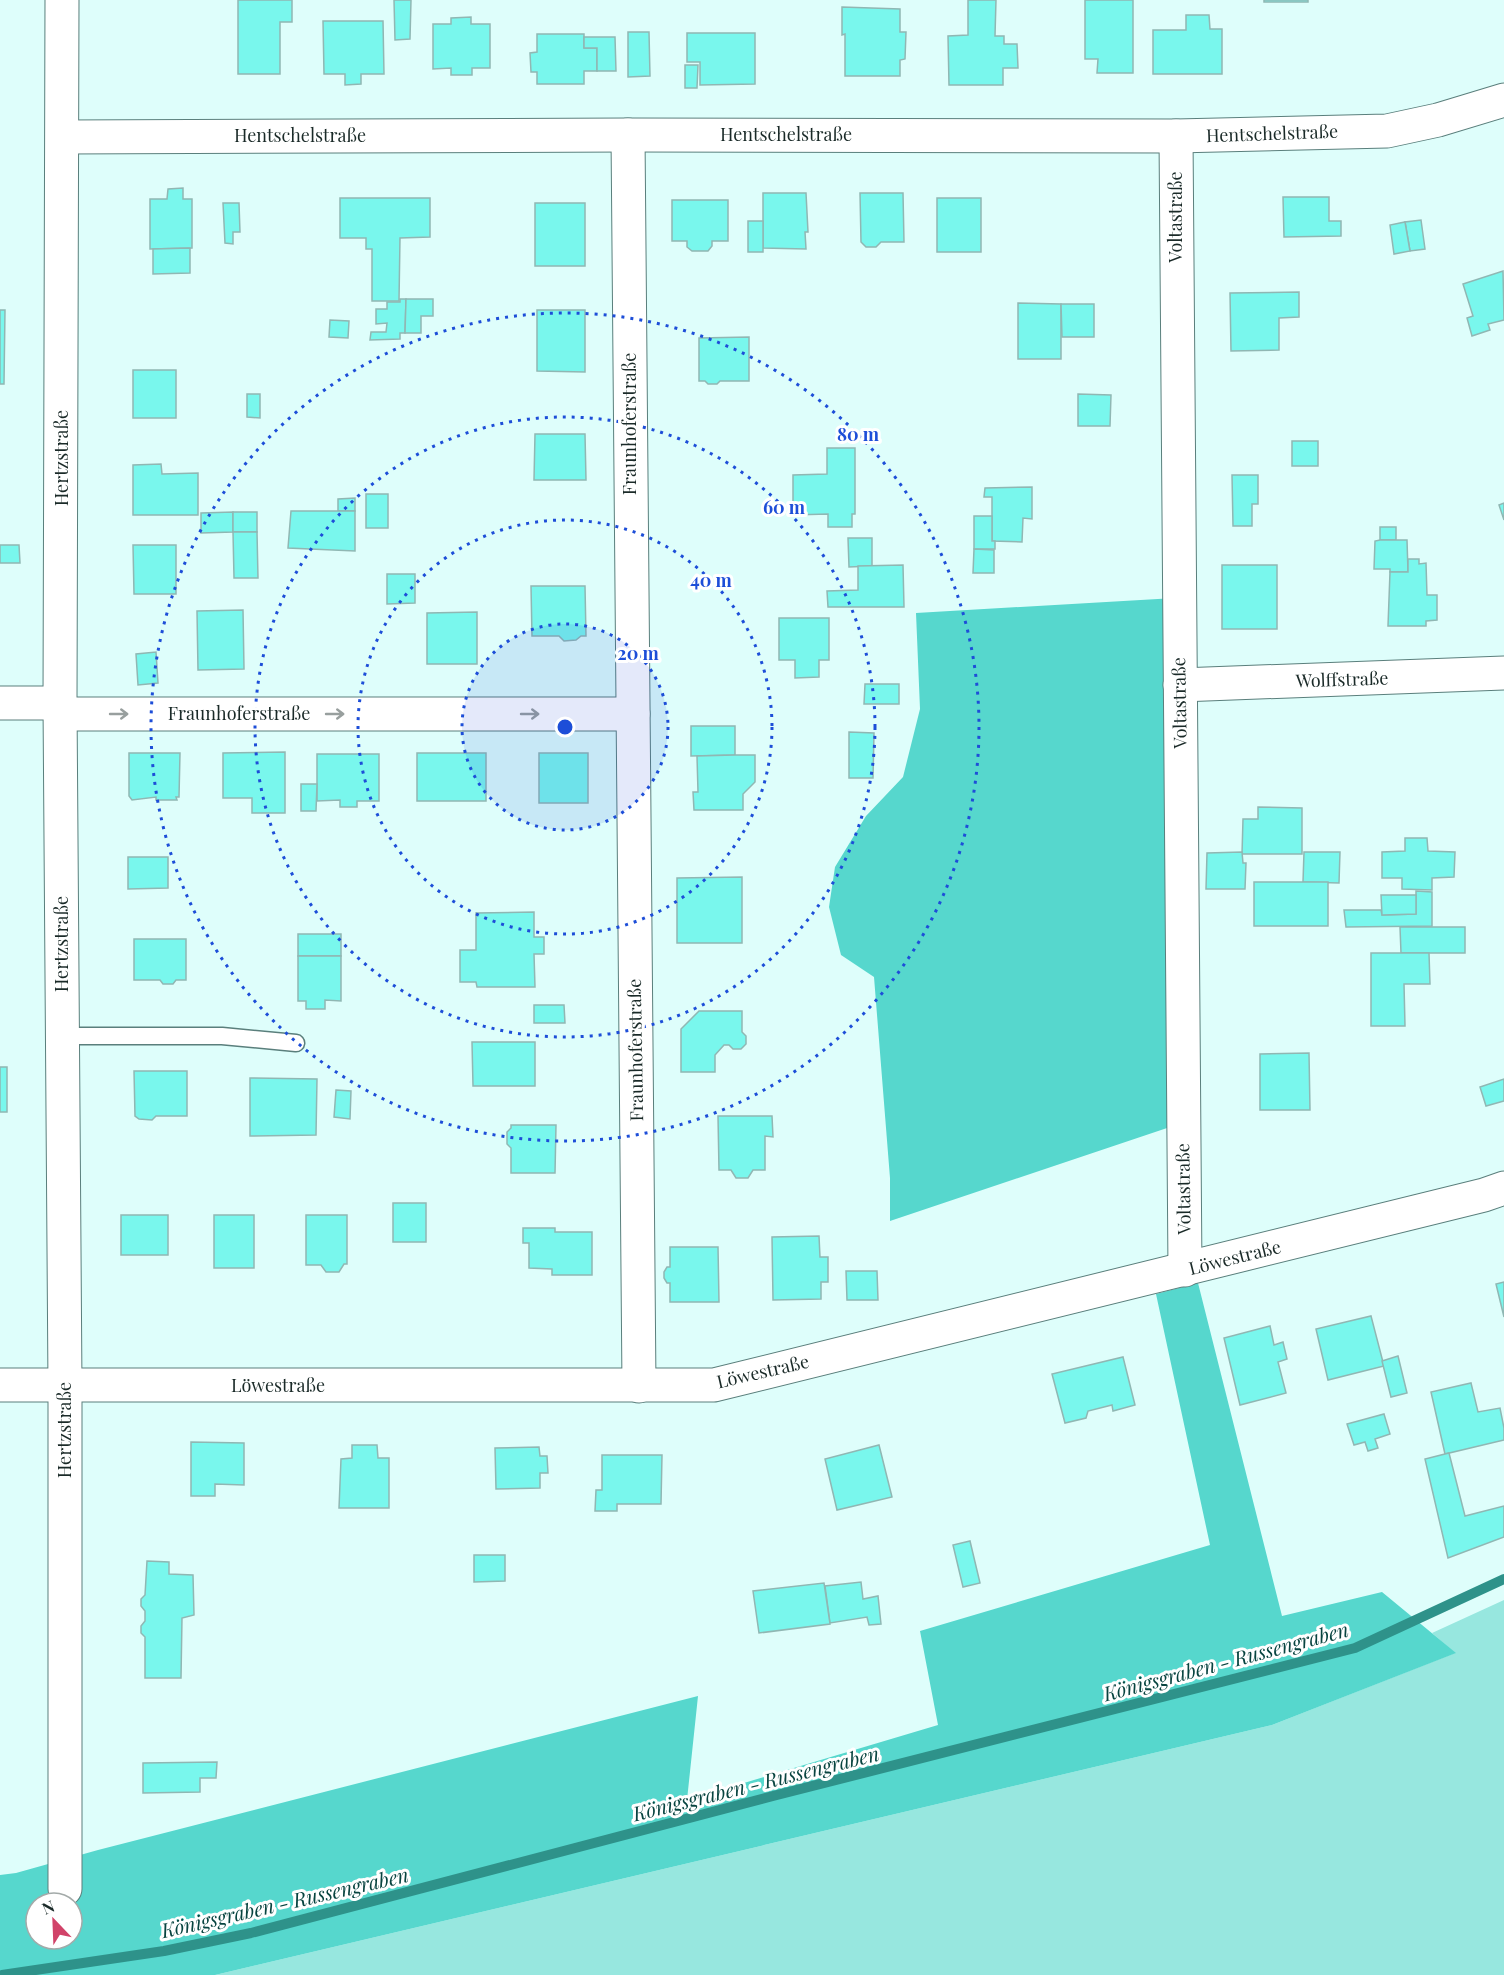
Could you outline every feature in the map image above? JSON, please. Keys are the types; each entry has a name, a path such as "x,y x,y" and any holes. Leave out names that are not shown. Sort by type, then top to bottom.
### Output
{"street":[{"name":"Hertzstraße","path":"62,0 61,709 65,1889"},
{"name":"Hentschelstraße","path":"63,137 1176,136 1387,130 1438,120 1504,100"},
{"name":"Fraunhoferstraße","path":"628,135 639,1386"},
{"name":"Voltastraße","path":"1176,136 1185,1270"},
{"name":"Wolffstraße","path":"1180,685 1504,673"},
{"name":"Fraunhoferstraße","path":"0,703 61,709 633,714"},
{"name":"Löwestraße","path":"0,1385 714,1385 1484,1196 1504,1188"}],"lane":[{"path":"63,1036 222,1036 296,1043"}],"shaded area":[{"path":"1175,598 1179,1124 890,1221 890,1178 874,977 841,955 829,907 835,867 866,816 903,777 920,709 916,613"},
{"path":"1198,1283 1282,1616 1382,1592 1456,1653 1272,1725 215,1975 0,1975 0,1875 16,1873 698,1696 687,1800 938,1725 920,1631 1210,1545 1156,1294"},
{"path":"1504,1600 1504,1975 215,1975 1272,1725 1455,1653 1432,1633"}],"building":[{"path":"238,0 292,0 292,22 280,22 280,74 238,74"},
{"path":"394,0 411,0 410,39 395,40"},
{"path":"968,0 996,0 995,36 1004,36 1004,44 1017,44 1018,68 1003,68 1003,85 949,85 948,36 968,35"},
{"path":"1085,0 1133,0 1133,73 1097,73 1098,59 1085,59"},
{"path":"1264,0 1308,0 1308,2 1264,2"},
{"path":"842,7 900,9 900,32 906,32 905,59 900,60 900,76 845,76 845,34 842,35"},
{"path":"1186,15 1209,15 1210,29 1222,29 1222,74 1153,74 1153,30 1186,30"},
{"path":"471,17 471,24 490,24 490,68 472,68 472,75 451,75 451,68 433,69 433,24 451,24 451,18"},
{"path":"323,21 383,21 384,74 361,74 361,84 345,85 345,74 324,74"},
{"path":"628,32 649,32 650,76 628,77"},
{"path":"687,33 755,33 755,84 700,85 700,62 687,62"},
{"path":"537,34 584,34 584,48 597,48 597,71 584,71 584,84 537,84 537,72 531,72 530,53 537,52"},
{"path":"584,37 615,37 616,71 597,71 597,48 584,48"},
{"path":"685,65 698,65 697,88 685,88"},
{"path":"183,188 183,199 192,199 192,248 150,249 150,199 167,199 168,189"},
{"path":"763,193 806,193 808,232 805,232 806,249 763,248"},
{"path":"860,193 903,193 904,242 881,242 876,247 866,247 861,242"},
{"path":"1283,197 1329,197 1329,221 1341,221 1341,236 1284,237"},
{"path":"340,198 430,198 430,237 400,238 399,301 372,301 372,249 366,249 366,238 340,238"},
{"path":"937,198 981,198 981,252 937,252"},
{"path":"672,200 728,200 728,241 712,241 712,246 708,251 692,251 687,247 687,241 672,241"},
{"path":"223,203 239,203 240,232 233,232 233,244 225,243"},
{"path":"535,203 585,203 585,266 535,266"},
{"path":"1421,220 1425,249 1410,251 1405,222"},
{"path":"748,221 763,221 763,252 748,252"},
{"path":"1405,222 1410,251 1394,254 1390,225"},
{"path":"190,248 190,273 153,274 153,249"},
{"path":"1503,271 1504,320 1488,324 1490,330 1472,336 1467,318 1473,316 1463,284"},
{"path":"1299,292 1299,317 1279,318 1279,350 1231,351 1230,293"},
{"path":"400,299 406,299 405,333 400,333 400,339 370,340 371,332 386,332 387,323 376,324 376,309 387,309 387,302 400,302"},
{"path":"406,299 433,299 433,316 421,316 421,333 405,333"},
{"path":"1018,303 1061,304 1061,359 1018,359"},
{"path":"1061,304 1094,304 1094,337 1062,337"},
{"path":"0,310 5,310 4,384 0,384"},
{"path":"537,310 585,310 585,372 537,371"},
{"path":"330,320 349,321 348,338 329,337"},
{"path":"749,337 749,381 720,381 717,384 708,384 705,381 699,381 699,338"},
{"path":"133,370 176,370 176,418 133,418"},
{"path":"247,394 260,394 260,418 247,417"},
{"path":"1078,394 1111,395 1110,426 1078,426"},
{"path":"535,434 585,434 586,480 534,480"},
{"path":"1292,441 1318,441 1318,466 1292,466"},
{"path":"827,448 855,448 855,514 852,514 852,527 828,527 828,514 793,515 793,475 827,474"},
{"path":"161,464 162,474 198,473 198,515 133,515 133,465"},
{"path":"1232,475 1258,475 1258,504 1252,504 1252,526 1233,526"},
{"path":"1032,487 1032,519 1023,518 1022,542 992,541 992,497 984,497 985,488"},
{"path":"366,494 388,494 388,528 366,528"},
{"path":"355,498 355,511 338,511 338,499"},
{"path":"1504,503 1504,520 1499,505"},
{"path":"291,511 355,511 355,551 288,548"},
{"path":"233,512 233,532 201,533 201,513"},
{"path":"233,512 257,512 257,532 233,532"},
{"path":"974,516 992,516 992,541 995,541 995,549 974,549"},
{"path":"1380,527 1396,527 1396,540 1380,540"},
{"path":"233,532 257,532 258,578 234,578"},
{"path":"848,538 872,538 872,566 849,567"},
{"path":"1407,540 1408,572 1374,569 1375,541"},
{"path":"0,545 19,545 20,563 0,563"},
{"path":"133,545 176,545 176,594 134,594"},
{"path":"974,549 994,550 994,573 973,573"},
{"path":"1408,559 1419,559 1419,564 1426,563 1427,595 1437,595 1437,620 1426,621 1426,626 1388,626 1390,572 1408,572"},
{"path":"903,565 904,607 828,607 827,591 858,590 858,566"},
{"path":"1222,565 1277,565 1277,629 1222,629"},
{"path":"387,574 415,574 415,603 387,604"},
{"path":"531,586 585,586 586,636 564,641 559,636 532,636"},
{"path":"243,610 244,669 198,670 197,611"},
{"path":"477,612 477,664 427,664 427,613"},
{"path":"779,618 829,618 829,660 819,660 819,677 795,678 795,660 779,660"},
{"path":"156,652 158,683 138,685 136,654"},
{"path":"865,684 899,684 899,704 864,704"},
{"path":"691,726 735,726 735,755 691,756"},
{"path":"849,732 874,733 873,778 849,778"},
{"path":"285,752 285,813 252,813 252,798 223,798 223,753"},
{"path":"129,753 180,753 179,797 176,797 177,800 156,800 156,797 132,800 129,796"},
{"path":"417,753 486,753 486,801 417,801"},
{"path":"539,753 588,753 588,803 539,803"},
{"path":"317,754 379,754 379,801 357,801 357,807 340,807 340,800 317,801"},
{"path":"755,755 755,782 743,794 743,810 694,810 693,792 698,792 697,756"},
{"path":"301,784 317,784 316,811 301,811"},
{"path":"1258,807 1302,808 1302,854 1242,854 1243,819 1258,819"},
{"path":"1405,838 1427,838 1428,851 1455,852 1454,877 1432,878 1432,890 1402,889 1402,878 1382,878 1382,852 1405,851"},
{"path":"1242,852 1243,863 1246,863 1245,889 1206,889 1207,853"},
{"path":"1304,852 1340,852 1339,883 1303,882"},
{"path":"128,857 168,857 168,888 128,889"},
{"path":"742,877 742,943 677,943 677,878"},
{"path":"1254,882 1328,882 1328,926 1254,926"},
{"path":"1416,891 1432,892 1432,926 1346,927 1344,910 1381,910 1382,915 1416,914"},
{"path":"1381,895 1416,895 1416,914 1382,915"},
{"path":"534,912 534,937 544,937 544,954 534,954 535,987 477,987 476,982 460,982 460,950 476,950 476,913"},
{"path":"1400,927 1465,927 1465,953 1401,953"},
{"path":"298,934 341,934 341,956 298,956"},
{"path":"134,939 186,939 186,980 163,984 160,980 134,980"},
{"path":"1371,953 1429,953 1430,984 1404,984 1405,1026 1371,1026"},
{"path":"298,956 341,956 341,1001 325,1000 325,1009 306,1009 306,1001 298,1001"},
{"path":"534,1005 564,1005 565,1023 534,1023"},
{"path":"699,1011 742,1011 742,1032 746,1036 746,1044 741,1049 733,1049 729,1045 724,1045 715,1055 715,1072 681,1072 681,1029"},
{"path":"472,1042 535,1042 535,1086 473,1086"},
{"path":"1309,1053 1310,1110 1260,1110 1260,1054"},
{"path":"0,1067 7,1067 7,1112 0,1112"},
{"path":"134,1071 187,1071 187,1116 156,1116 152,1120 139,1119 135,1116"},
{"path":"250,1078 317,1079 316,1135 250,1136"},
{"path":"1504,1079 1504,1101 1486,1106 1480,1087"},
{"path":"336,1090 351,1091 350,1119 334,1117"},
{"path":"718,1116 772,1116 773,1137 765,1136 765,1170 753,1170 748,1178 736,1178 731,1170 719,1170"},
{"path":"511,1125 556,1125 555,1173 511,1173 511,1148 507,1144 507,1132"},
{"path":"393,1203 426,1203 426,1242 393,1242"},
{"path":"121,1215 168,1215 168,1255 121,1255"},
{"path":"214,1215 254,1215 254,1268 214,1268"},
{"path":"306,1215 347,1215 347,1264 344,1264 339,1272 326,1272 321,1265 306,1265"},
{"path":"523,1228 555,1228 555,1232 592,1232 592,1275 552,1275 552,1269 529,1268 529,1243 523,1243"},
{"path":"819,1236 820,1257 828,1257 828,1282 821,1282 821,1299 773,1300 772,1237"},
{"path":"670,1247 718,1247 719,1302 670,1302 670,1283 667,1283 664,1278 664,1272 667,1267 670,1267"},
{"path":"846,1271 877,1271 878,1300 847,1300"},
{"path":"1504,1282 1504,1317 1496,1284"},
{"path":"1371,1316 1384,1366 1328,1380 1316,1329"},
{"path":"1270,1326 1274,1345 1283,1342 1287,1359 1278,1362 1286,1393 1240,1405 1224,1338"},
{"path":"1398,1356 1407,1393 1391,1397 1382,1361"},
{"path":"1123,1357 1135,1405 1113,1411 1112,1405 1088,1411 1086,1418 1065,1423 1052,1374"},
{"path":"1471,1383 1478,1412 1500,1408 1504,1440 1445,1454 1431,1392"},
{"path":"1384,1414 1390,1434 1375,1439 1378,1448 1368,1451 1365,1442 1354,1445 1347,1424"},
{"path":"191,1442 244,1443 244,1485 215,1484 215,1496 191,1496"},
{"path":"352,1445 377,1445 378,1458 389,1458 389,1508 339,1508 341,1459 352,1458"},
{"path":"879,1445 892,1497 837,1510 825,1459"},
{"path":"539,1447 540,1456 547,1456 548,1473 540,1473 540,1488 496,1489 495,1448"},
{"path":"1449,1453 1465,1516 1504,1506 1504,1537 1448,1558 1425,1459"},
{"path":"602,1455 662,1455 661,1504 617,1504 617,1511 595,1511 596,1490 602,1490"},
{"path":"970,1541 980,1583 963,1587 953,1545"},
{"path":"474,1555 505,1555 505,1581 474,1582"},
{"path":"147,1561 169,1562 169,1574 193,1575 194,1615 182,1618 181,1678 145,1678 145,1637 141,1633 141,1626 145,1621 145,1611 141,1606 141,1599 145,1595"},
{"path":"861,1582 863,1599 878,1596 881,1624 869,1625 867,1617 830,1623 825,1586"},
{"path":"824,1583 830,1624 759,1633 753,1591"},
{"path":"217,1762 216,1778 200,1778 200,1792 143,1793 143,1763"}],"waterway":[{"name":"Königsgraben - Russengraben","path":"2,1975 164,1951 251,1933 773,1796 1355,1648 1504,1579"}]}
